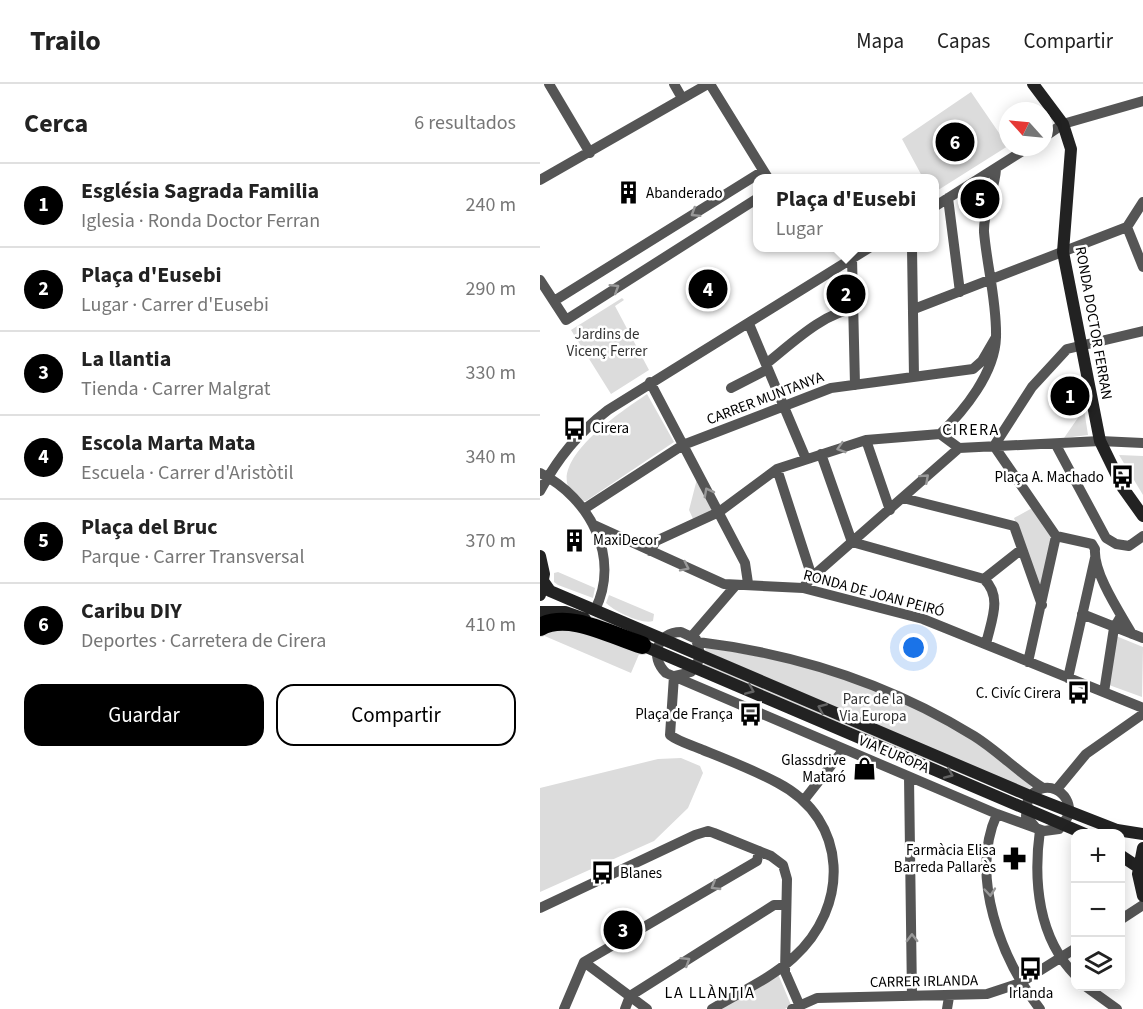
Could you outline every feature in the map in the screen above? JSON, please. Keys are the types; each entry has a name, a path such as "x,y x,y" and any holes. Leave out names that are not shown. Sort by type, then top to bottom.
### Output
{"highway":[{"path":"540,627 558,621 577,622 653,645"}],"street":[{"path":"549,84 590,153"},
{"path":"674,84 682,98"},
{"path":"540,180 709,84 764,174"},
{"path":"1034,84 1063,124"},
{"path":"1053,131 1063,124 1143,101"},
{"name":"RONDA DOCTOR FERRAN","path":"1063,124 1071,149 1063,252 1100,441 1118,479 1143,516"},
{"path":"939,204 1016,156"},
{"path":"650,551 656,541 719,512 777,469 866,440 940,434 954,421 978,386 993,355 996,337 984,230 995,187 996,169"},
{"path":"554,302 654,239 753,182"},
{"path":"948,198 960,292"},
{"path":"540,280 566,320 753,201"},
{"path":"914,309 1127,228 1143,202"},
{"path":"1127,228 1143,267"},
{"path":"654,239 665,257"},
{"path":"540,491 544,475 590,424 650,382 749,324 862,252"},
{"path":"912,252 914,377"},
{"path":"852,258 855,385"},
{"path":"731,388 767,366 804,333 846,310 854,309"},
{"path":"749,324 806,459"},
{"path":"994,446 1032,387 1067,349 1082,348 1143,331"},
{"name":"CARRER MUNTANYA","path":"584,509 683,445 831,388 973,369 982,361 996,337"},
{"path":"650,382 745,563 748,583"},
{"path":"940,434 959,448"},
{"path":"866,440 890,510"},
{"path":"803,588 812,577 959,448 1056,445 1100,441 1143,444"},
{"path":"1056,445 1106,538 1116,544 1128,546 1143,536"},
{"path":"994,446 1056,536 1092,544 1121,616 1138,636"},
{"path":"820,454 852,542"},
{"path":"777,469 812,577"},
{"path":"544,475 564,489 584,509 600,536 604,560 602,598 595,610"},
{"path":"903,498 1014,526 1042,605"},
{"name":"RONDA DE JOAN PEIRÓ","path":"594,525 708,578 736,585 748,583 803,588 923,619 1143,708"},
{"path":"1028,662 1056,536"},
{"path":"852,542 984,579 993,588 996,603 986,644"},
{"path":"984,579 1022,549"},
{"path":"1068,678 1095,554"},
{"path":"540,556 543,581 540,595"},
{"name":"VIA EUROPA","path":"543,581 550,591 595,610 653,645 662,669 674,676 997,814 1038,829"},
{"path":"712,1009 785,965 816,933 830,904 835,880 833,858 826,832 804,800 777,782 670,735 674,676 688,675 699,662 695,639 736,585"},
{"name":"VIA EUROPA","path":"540,612 572,613 699,662 1067,817 1143,834"},
{"path":"1082,614 1138,636"},
{"path":"1104,692 1114,628 1121,616"},
{"path":"653,645 677,632 695,639 792,658 880,687 941,716 1014,764 1043,788 1057,789 1066,797 1067,817 1054,831 1038,829 1028,821 1028,801 1043,788"},
{"path":"1057,789 1086,754 1143,714"},
{"path":"804,800 844,749"},
{"path":"909,777 912,996"},
{"path":"997,814 989,854 990,902 1001,944 1020,983 1040,1009"},
{"name":"VIA EUROPA","path":"1067,817 1080,829"},
{"path":"1038,829 1036,871 1040,903 1061,957 1071,970"},
{"path":"540,908 694,835 708,831 779,860 786,871 785,972 796,1007"},
{"path":"1143,848 1138,867 1138,882 1143,897"},
{"path":"564,1009 584,962 757,861 759,851"},
{"path":"1125,858 1138,867"},
{"path":"625,1009 630,996 774,905 786,905"},
{"path":"1125,917 1143,905"},
{"name":"CARRER IRLANDA","path":"796,1007 816,998 949,997 987,994 1020,983 1071,951"},
{"path":"584,962 647,1009"},
{"path":"1091,991 1117,1009"},
{"path":"868,1009 872,997"},
{"path":"947,1009 949,997"}],"green space":[{"path":"971,92 999,133 999,152 939,189 939,174 921,174 902,139"},
{"name":"Jardins de Vicenç Ferrer","path":"622,298 624,300 615,306 649,370 611,394 571,330"},
{"path":"647,394 674,442 586,501 580,501 567,483 568,470 574,457 596,432"},
{"path":"1084,409 1088,435 1064,438"},
{"path":"1119,455 1143,456 1143,495"},
{"path":"697,479 713,512 694,521 689,510"},
{"path":"1034,507 1054,540 1041,593 1014,518"},
{"path":"558,572 595,588 593,598 558,585 554,582 554,573"},
{"path":"609,595 654,614 653,621 635,619 615,610 606,603"},
{"path":"557,623 640,652 631,673 540,634"},
{"path":"1116,636 1143,647 1142,697 1109,685"},
{"name":"Parc de la Via Europa","path":"706,647 795,663 883,692 964,734 1034,785 1028,790 705,651"},
{"path":"705,663 1023,797 1024,800 703,666"},
{"path":"681,758 700,766 703,773 688,808 654,841 540,892 540,788 658,759"},
{"path":"778,974 791,1005 785,1009 719,1009"}],"place":[{"name":"Caribu DIY","path":"955,142"},
{"name":"Abanderado","path":"628,193"},
{"name":"Plaça del Bruc","path":"980,199"},
{"name":"Escola Marta Mata","path":"708,289"},
{"name":"Plaça d'Eusebi","path":"846,294"},
{"name":"Església Sagrada Familia","path":"1070,396"},
{"name":"Cirera","path":"574,428"},
{"name":"Plaça A. Machado","path":"1122,477"},
{"name":"MaxiDecor","path":"575,540"},
{"name":"C. Civíc Cirera","path":"1079,693"},
{"name":"Plaça de França","path":"751,714"},
{"name":"Glassdrive Mataró","path":"864,769"},
{"name":"Farmàcia Elisa Barreda Pallarès","path":"1014,859"},
{"name":"Blanes","path":"602,873"},
{"name":"La llantia","path":"623,930"},
{"name":"Irlanda","path":"1031,969"}],"district":[{"name":"CIRERA","path":"971,429"},
{"name":"LA LLÀNTIA","path":"710,992"}]}
